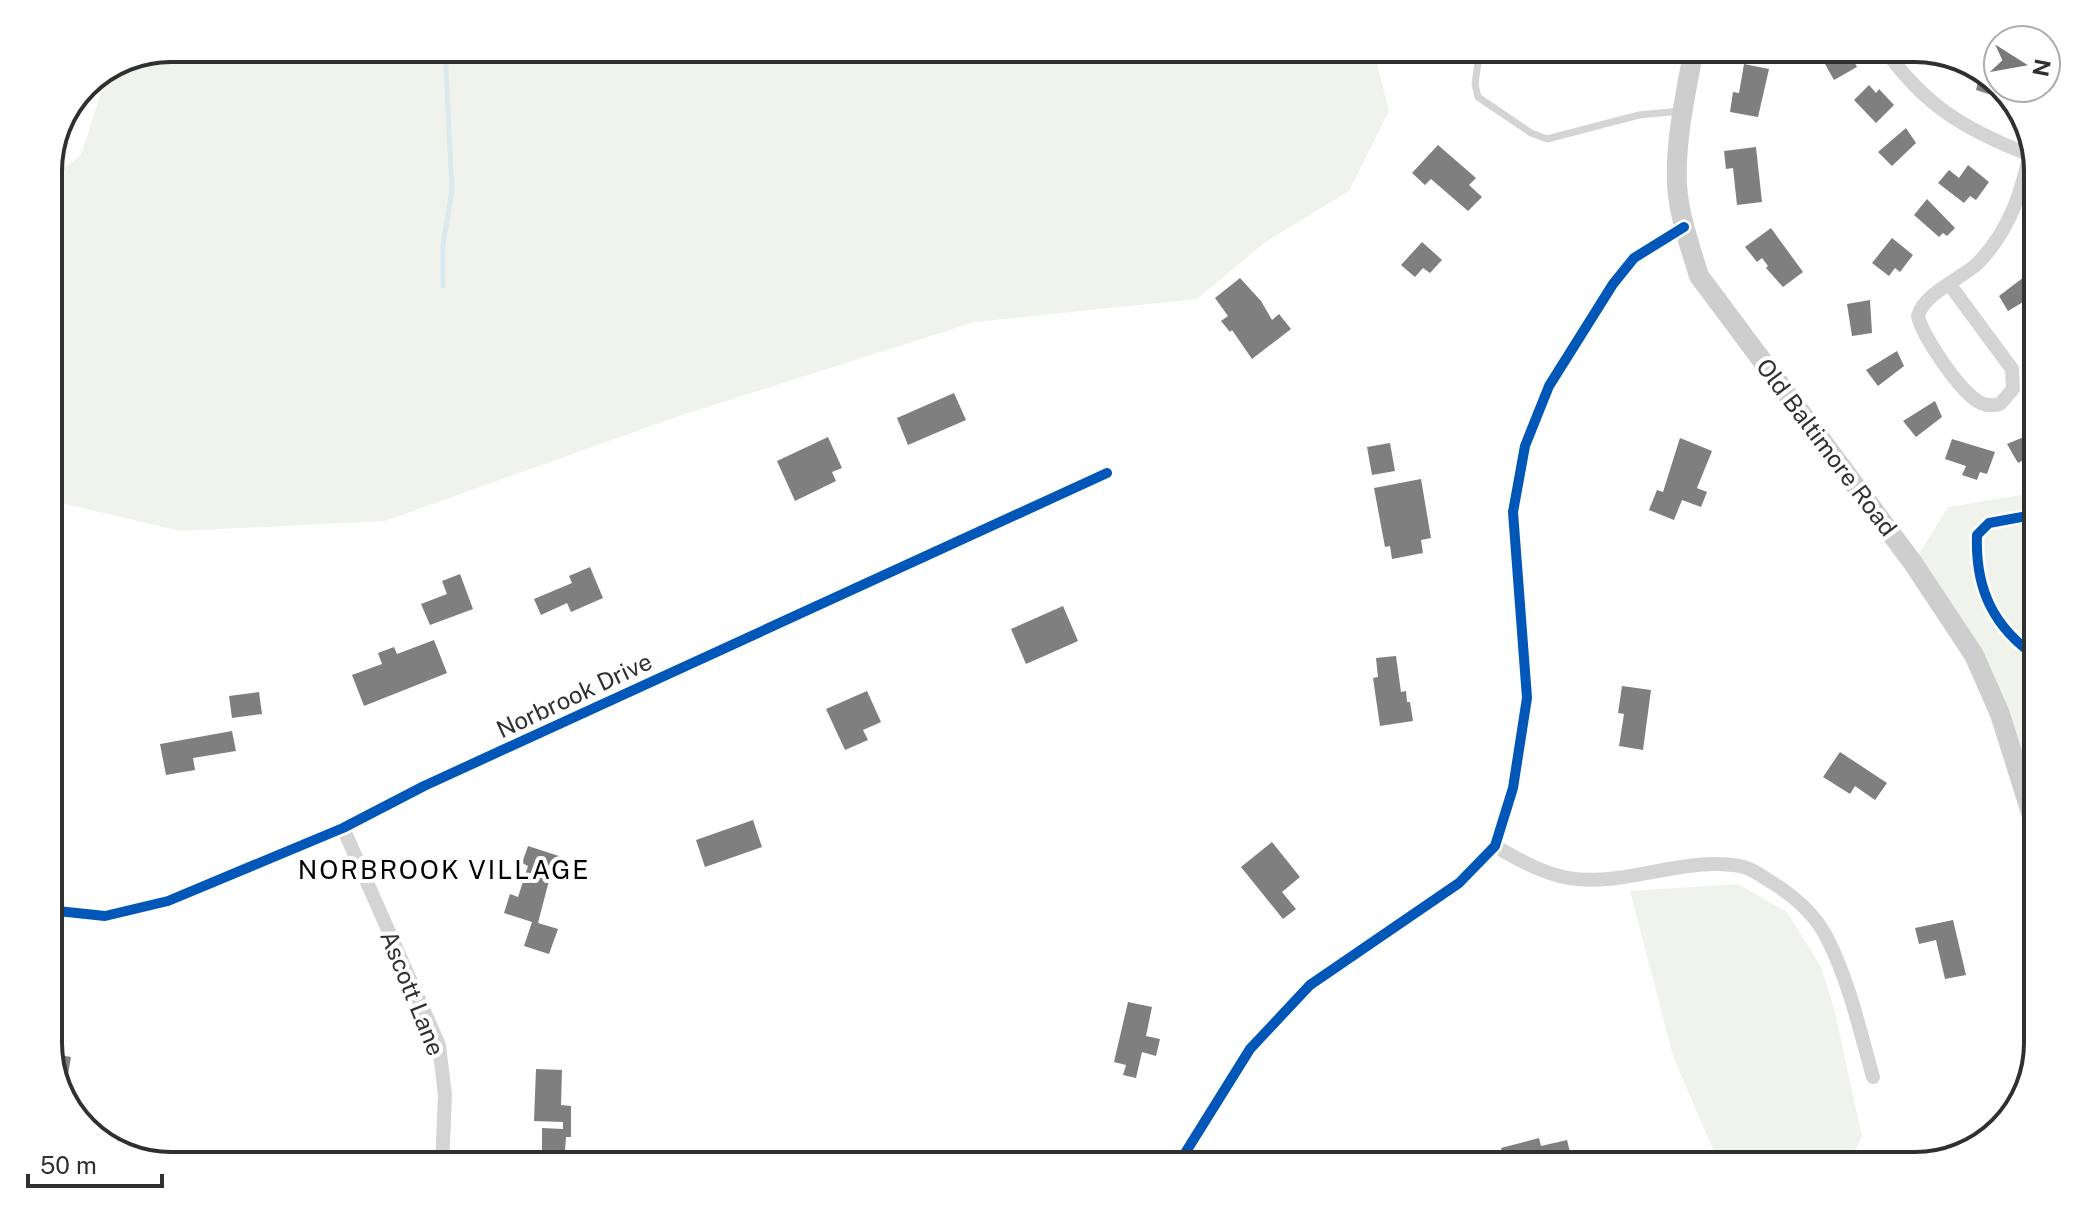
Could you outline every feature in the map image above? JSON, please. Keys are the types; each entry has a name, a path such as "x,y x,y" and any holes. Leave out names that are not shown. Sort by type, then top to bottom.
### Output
{"street":[{"name":"Old Baltimore Road","path":"1692,62 1683,110 1677,185 1684,227 1699,276 1913,563 1974,655 2000,714 2024,790"},
{"path":"1894,62 1950,118 1977,134 2021,147"},
{"path":"1950,285 2012,369 2013,389 2000,404 1983,404 1972,396 1920,326 1920,309 1977,263 2009,225 2024,174"},
{"path":"1186,1152 1250,1049 1310,985 1459,883 1495,846 1513,788 1527,698 1513,512 1525,446 1549,386 1613,284 1634,258 1684,227"},
{"name":"Norbrook Drive","path":"62,911 105,916 168,901 343,828 424,786 1107,473"},
{"name":"Ascott Lane","path":"343,828 439,1045 445,1095 443,1152"},
{"path":"1495,846 1520,861 1568,878 1609,877 1702,864 1747,868 1786,891 1809,912 1826,937 1852,1005 1873,1077"}],"lane":[{"path":"1478,62 1475,84 1478,97 1531,133 1547,139 1639,115 1683,110"}],"shaded area":[{"path":"171,62 1377,62 1389,111 1349,191 1264,243 1197,299 975,322 679,416 385,521 180,531 62,503 62,170 81,155 103,86 136,68"},
{"path":"2024,494 2024,790 2000,714 1913,563 1948,507"},
{"path":"1738,884 1787,912 1821,967 1834,1008 1862,1136 1855,1152 1714,1152 1673,1056 1630,891"}],"building":[{"path":"1824,62 1854,62 1857,67 1834,80"},
{"path":"1744,64 1769,69 1758,117 1730,112 1733,92 1739,93"},
{"path":"1869,85 1876,93 1879,89 1894,105 1876,123 1854,100"},
{"path":"1906,128 1916,143 1892,166 1878,152"},
{"path":"1438,145 1476,178 1469,185 1482,197 1468,211 1431,179 1425,185 1412,173"},
{"path":"1756,147 1762,202 1737,205 1733,168 1726,169 1724,151"},
{"path":"1968,165 1989,182 1976,200 1970,196 1964,203 1938,183 1949,170 1959,178"},
{"path":"1927,199 1955,228 1947,236 1943,233 1939,237 1914,215"},
{"path":"1771,228 1803,272 1783,287 1766,268 1768,266 1762,258 1757,262 1745,247"},
{"path":"1892,238 1913,255 1900,272 1895,268 1889,276 1872,263"},
{"path":"1422,242 1442,260 1430,273 1423,268 1415,277 1401,265"},
{"path":"2024,277 2024,301 2008,311 1999,296"},
{"path":"1240,278 1261,301 1272,320 1279,314 1291,329 1252,359 1232,330 1230,332 1221,321 1228,316 1215,298"},
{"path":"1870,300 1872,333 1852,336 1847,304"},
{"path":"1897,351 1904,366 1878,386 1866,370"},
{"path":"954,393 966,420 908,445 897,418"},
{"path":"1935,401 1942,417 1916,437 1903,421"},
{"path":"828,437 842,468 832,472 836,481 795,501 777,461"},
{"path":"2024,437 2024,460 2018,463 2007,444"},
{"path":"1680,438 1712,451 1697,488 1707,492 1701,507 1682,500 1674,520 1649,510 1657,490 1663,492"},
{"path":"1952,439 1995,452 1987,474 1980,472 1977,480 1962,475 1966,466 1945,459"},
{"path":"1390,443 1395,471 1372,475 1367,447"},
{"path":"1421,479 1431,538 1421,540 1423,553 1392,559 1390,546 1385,547 1374,488"},
{"path":"590,567 603,598 571,612 567,603 541,615 534,599 572,583 569,576"},
{"path":"460,574 473,609 430,625 421,604 447,594 442,581"},
{"path":"1063,606 1078,641 1026,664 1011,629"},
{"path":"434,640 447,673 364,706 352,675 382,664 378,653 394,647 397,654"},
{"path":"1396,656 1401,692 1406,691 1413,721 1380,726 1373,678 1378,677 1376,658"},
{"path":"1622,686 1651,690 1643,750 1619,746 1624,714 1618,713"},
{"path":"867,691 881,722 863,730 868,740 845,750 826,709"},
{"path":"259,692 262,714 232,718 229,696"},
{"path":"232,731 236,751 193,758 195,770 166,775 160,744"},
{"path":"1840,752 1887,783 1875,800 1855,786 1850,794 1823,777"},
{"path":"753,820 762,847 705,867 696,840"},
{"path":"1272,842 1300,877 1282,892 1296,909 1283,919 1241,867"},
{"path":"528,846 562,857 556,875 551,873 538,923 558,929 549,954 524,946 532,922 504,913 510,894 518,897 528,866 522,863"},
{"path":"1953,920 1966,975 1945,979 1936,940 1919,944 1915,928"},
{"path":"1128,1002 1152,1007 1146,1036 1160,1039 1156,1056 1142,1052 1136,1078 1123,1075 1126,1065 1114,1062"},
{"path":"63,1056 71,1057 68,1077"},
{"path":"536,1069 562,1070 561,1105 571,1106 571,1137 566,1137 565,1151 542,1150 542,1128 563,1129 563,1122 534,1121"},
{"path":"1539,1138 1541,1146 1567,1140 1570,1152 1502,1152 1501,1148"}],"waterway":[{"path":"443,286 443,245 452,190 446,62"}],"cycle path":[{"path":"1186,1152 1250,1049 1310,985 1459,883 1495,846 1513,788 1527,698 1513,512 1525,446 1549,386 1613,284 1634,258 1684,227"},
{"path":"62,911 105,916 168,901 343,828 424,786 1107,473"},
{"path":"2024,517 1989,523 1977,535 1980,573 1990,606 2010,634 2024,647"}],"district":[{"name":"NORBROOK VILLAGE","path":"444,869"}]}
